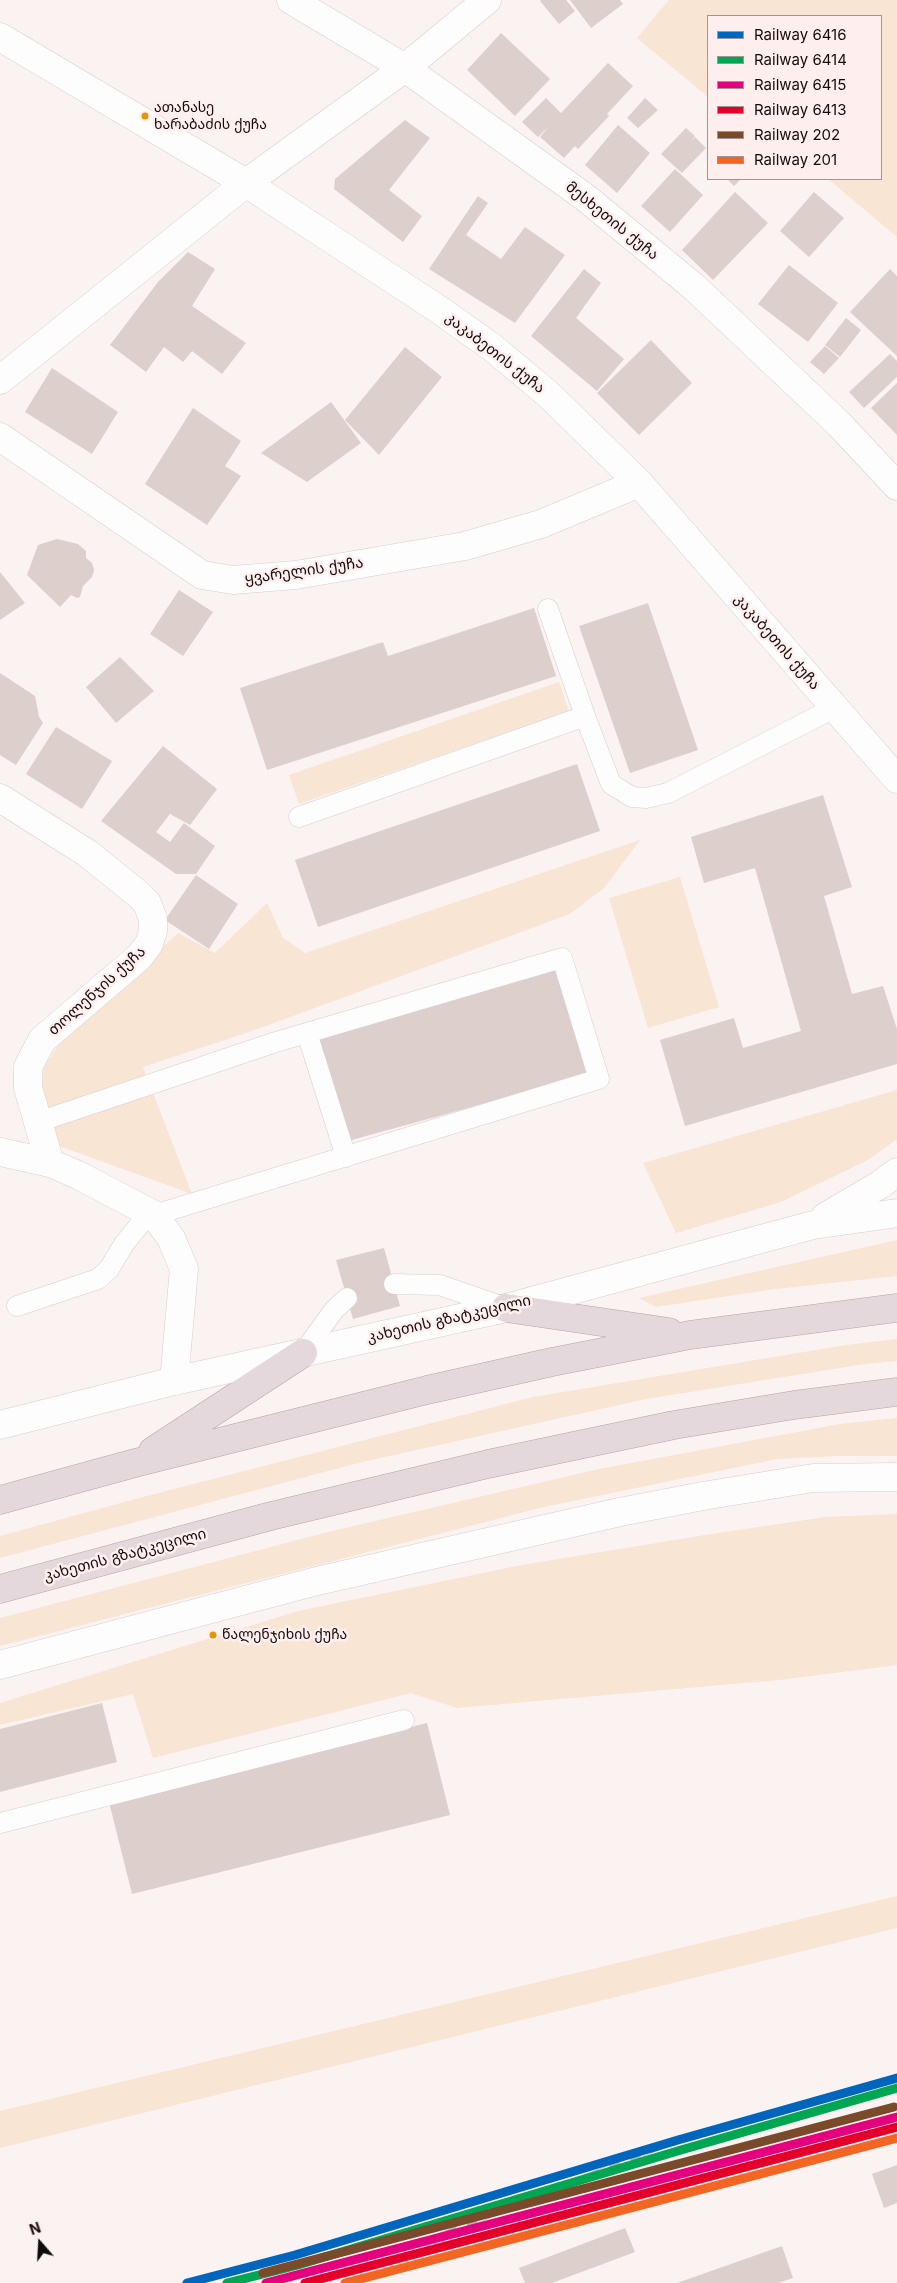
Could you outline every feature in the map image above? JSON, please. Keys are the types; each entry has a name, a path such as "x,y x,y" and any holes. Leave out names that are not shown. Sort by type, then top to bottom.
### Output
{"highway":[{"path":"506,1308 690,1335"},
{"path":"0,1500 134,1463 427,1390 552,1362 690,1335 897,1308"},
{"path":"134,1463 303,1354"},
{"name":"კახეთის გზატკეცილი","path":"0,1589 271,1516 526,1456 674,1425 794,1405 897,1392"}],"street":[{"name":"მესხეთის ქუჩა","path":"291,0 405,68 586,198 694,287 839,424 897,486"},
{"path":"0,380 246,183 405,68 487,0"},
{"name":"კაკაბეთის ქუჩა","path":"0,37 246,183 441,311 493,348 549,395 639,483 897,779"},
{"name":"ყვარელის ქუჩა","path":"0,437 202,576 233,580 296,575 465,546 541,524 639,483"},
{"name":"თოლენჯის ქუჩა","path":"0,798 87,852 147,903 153,919 153,931 149,944 139,957 42,1040 28,1067 28,1088 50,1163"},
{"path":"0,1152 50,1163 78,1175 151,1214 171,1238 184,1268 174,1380"},
{"path":"812,1224 882,1184 897,1172"},
{"name":"კახეთის გზატკეცილი","path":"0,1425 174,1380 303,1354 348,1341 506,1308 812,1224 897,1213"},
{"path":"0,1665 317,1581 620,1512 813,1478 897,1477"}],"lane":[{"path":"548,609 611,784 632,797 646,798 668,793 834,708"},
{"path":"299,817 585,716"},
{"path":"17,1306 98,1279 109,1269 124,1244 151,1214 346,1157 599,1079 562,958 307,1033 38,1122"},
{"path":"307,1033 346,1157"},
{"path":"394,1284 440,1285 506,1308"},
{"path":"303,1354 334,1310 347,1298"},
{"path":"0,1823 404,1720"}],"shaded area":[{"path":"669,0 897,0 897,237 829,180 882,180 882,15 707,15 707,96 637,38"},
{"path":"559,682 569,711 299,804 289,775"},
{"path":"640,840 605,887 570,914 255,1030 143,1067 192,1194 59,1146 41,1103 44,1067 59,1044 178,933 215,953 267,903 283,938 305,953"},
{"path":"680,877 719,1007 648,1028 609,898"},
{"path":"897,1090 897,1139 868,1160 781,1202 676,1233 643,1163"},
{"path":"897,1240 897,1276 775,1289 656,1307 639,1298"},
{"path":"897,1339 897,1361 865,1364 646,1399 362,1462 0,1558 0,1536 139,1498 533,1397 846,1345"},
{"path":"897,1418 897,1456 777,1459 544,1507 0,1646 0,1618 328,1532 599,1469 840,1424"},
{"path":"897,1514 897,1665 779,1680 457,1708 411,1693 153,1758 133,1694 0,1725 0,1703 298,1611 522,1565 705,1535 825,1517"},
{"path":"897,1896 897,1928 0,2148 0,2111"}],"building":[{"path":"541,0 566,0 575,11 559,24"},
{"path":"570,0 620,0 623,4 591,28"},
{"path":"501,33 550,79 515,116 467,70"},
{"path":"608,63 633,86 607,114 609,116 578,149 575,146 564,158 540,137 549,126 538,137 522,122 546,98 561,113"},
{"path":"645,98 658,110 638,128 627,118"},
{"path":"405,120 430,138 389,190 422,216 403,242 334,189 335,179"},
{"path":"618,125 650,153 617,193 585,165"},
{"path":"686,128 695,136 690,142 695,137 706,148 682,173 661,154"},
{"path":"675,169 703,195 670,232 641,206"},
{"path":"728,180 740,180 734,186"},
{"path":"735,192 768,223 713,280 682,250"},
{"path":"814,192 844,218 809,257 780,231"},
{"path":"478,196 488,203 466,235 501,259 525,227 565,255 515,323 429,269"},
{"path":"188,252 215,269 192,306 246,343 222,374 192,351 183,362 164,347 146,372 110,345 158,282"},
{"path":"789,265 838,303 808,342 758,304"},
{"path":"584,269 601,283 576,318 624,359 597,391 531,336"},
{"path":"890,269 897,276 897,356 850,312"},
{"path":"846,318 861,330 840,357 825,345"},
{"path":"651,340 692,383 639,435 597,393"},
{"path":"825,346 839,358 824,374 810,362"},
{"path":"405,347 442,377 379,455 345,420"},
{"path":"890,354 897,361 897,377 864,408 849,392"},
{"path":"52,368 118,412 92,454 25,412"},
{"path":"897,383 897,435 871,408"},
{"path":"331,402 361,443 307,482 261,453"},
{"path":"193,408 241,441 225,466 241,476 207,525 145,484"},
{"path":"57,539 78,544 86,551 86,558 92,563 94,570 92,577 83,586 80,597 77,598 71,595 60,607 27,575 38,545"},
{"path":"0,572 25,603 0,620"},
{"path":"179,590 213,612 183,656 150,634"},
{"path":"648,603 698,750 630,773 579,626"},
{"path":"534,608 556,676 267,770 240,688 383,642 388,656"},
{"path":"120,657 154,691 116,723 86,687"},
{"path":"0,673 35,696 39,717 43,723 16,765 0,755"},
{"path":"56,727 112,761 82,809 26,774"},
{"path":"163,746 217,789 190,825 170,814 156,832 170,842 184,823 215,846 196,874 176,874 101,821"},
{"path":"577,764 600,831 318,927 295,860"},
{"path":"823,795 852,887 824,896 852,994 883,986 897,1029 897,1064 685,1126 660,1040 734,1018 743,1048 801,1031 755,868 704,883 691,837"},
{"path":"196,875 238,904 209,949 165,920"},
{"path":"559,968 588,1075 348,1141 318,1034"},
{"path":"384,1248 400,1306 353,1319 336,1260"},
{"path":"102,1703 117,1762 0,1792 0,1729"},
{"path":"427,1723 450,1815 132,1894 109,1802"},
{"path":"897,2165 897,2203 884,2208 872,2174"},
{"path":"625,2228 635,2252 552,2283 525,2283 519,2268"},
{"path":"782,2246 793,2278 778,2283 677,2283"}],"railway":[{"path":"436,2237 678,2140"}],"rail line":[{"name":"6416","path":"187,2283 295,2255 678,2140 897,2078"},
{"name":"6414","path":"227,2283 298,2265 681,2150 897,2088"},
{"name":"202","path":"263,2273 894,2107"},
{"name":"6415","path":"266,2283 897,2117"},
{"name":"6413","path":"305,2283 897,2127"},
{"name":"201","path":"345,2283 897,2138"}],"place":[{"name":"ათანასე ხარაბაძის ქუჩა","path":"145,116"},
{"name":"წალენჯიხის ქუჩა","path":"213,1635"}]}
